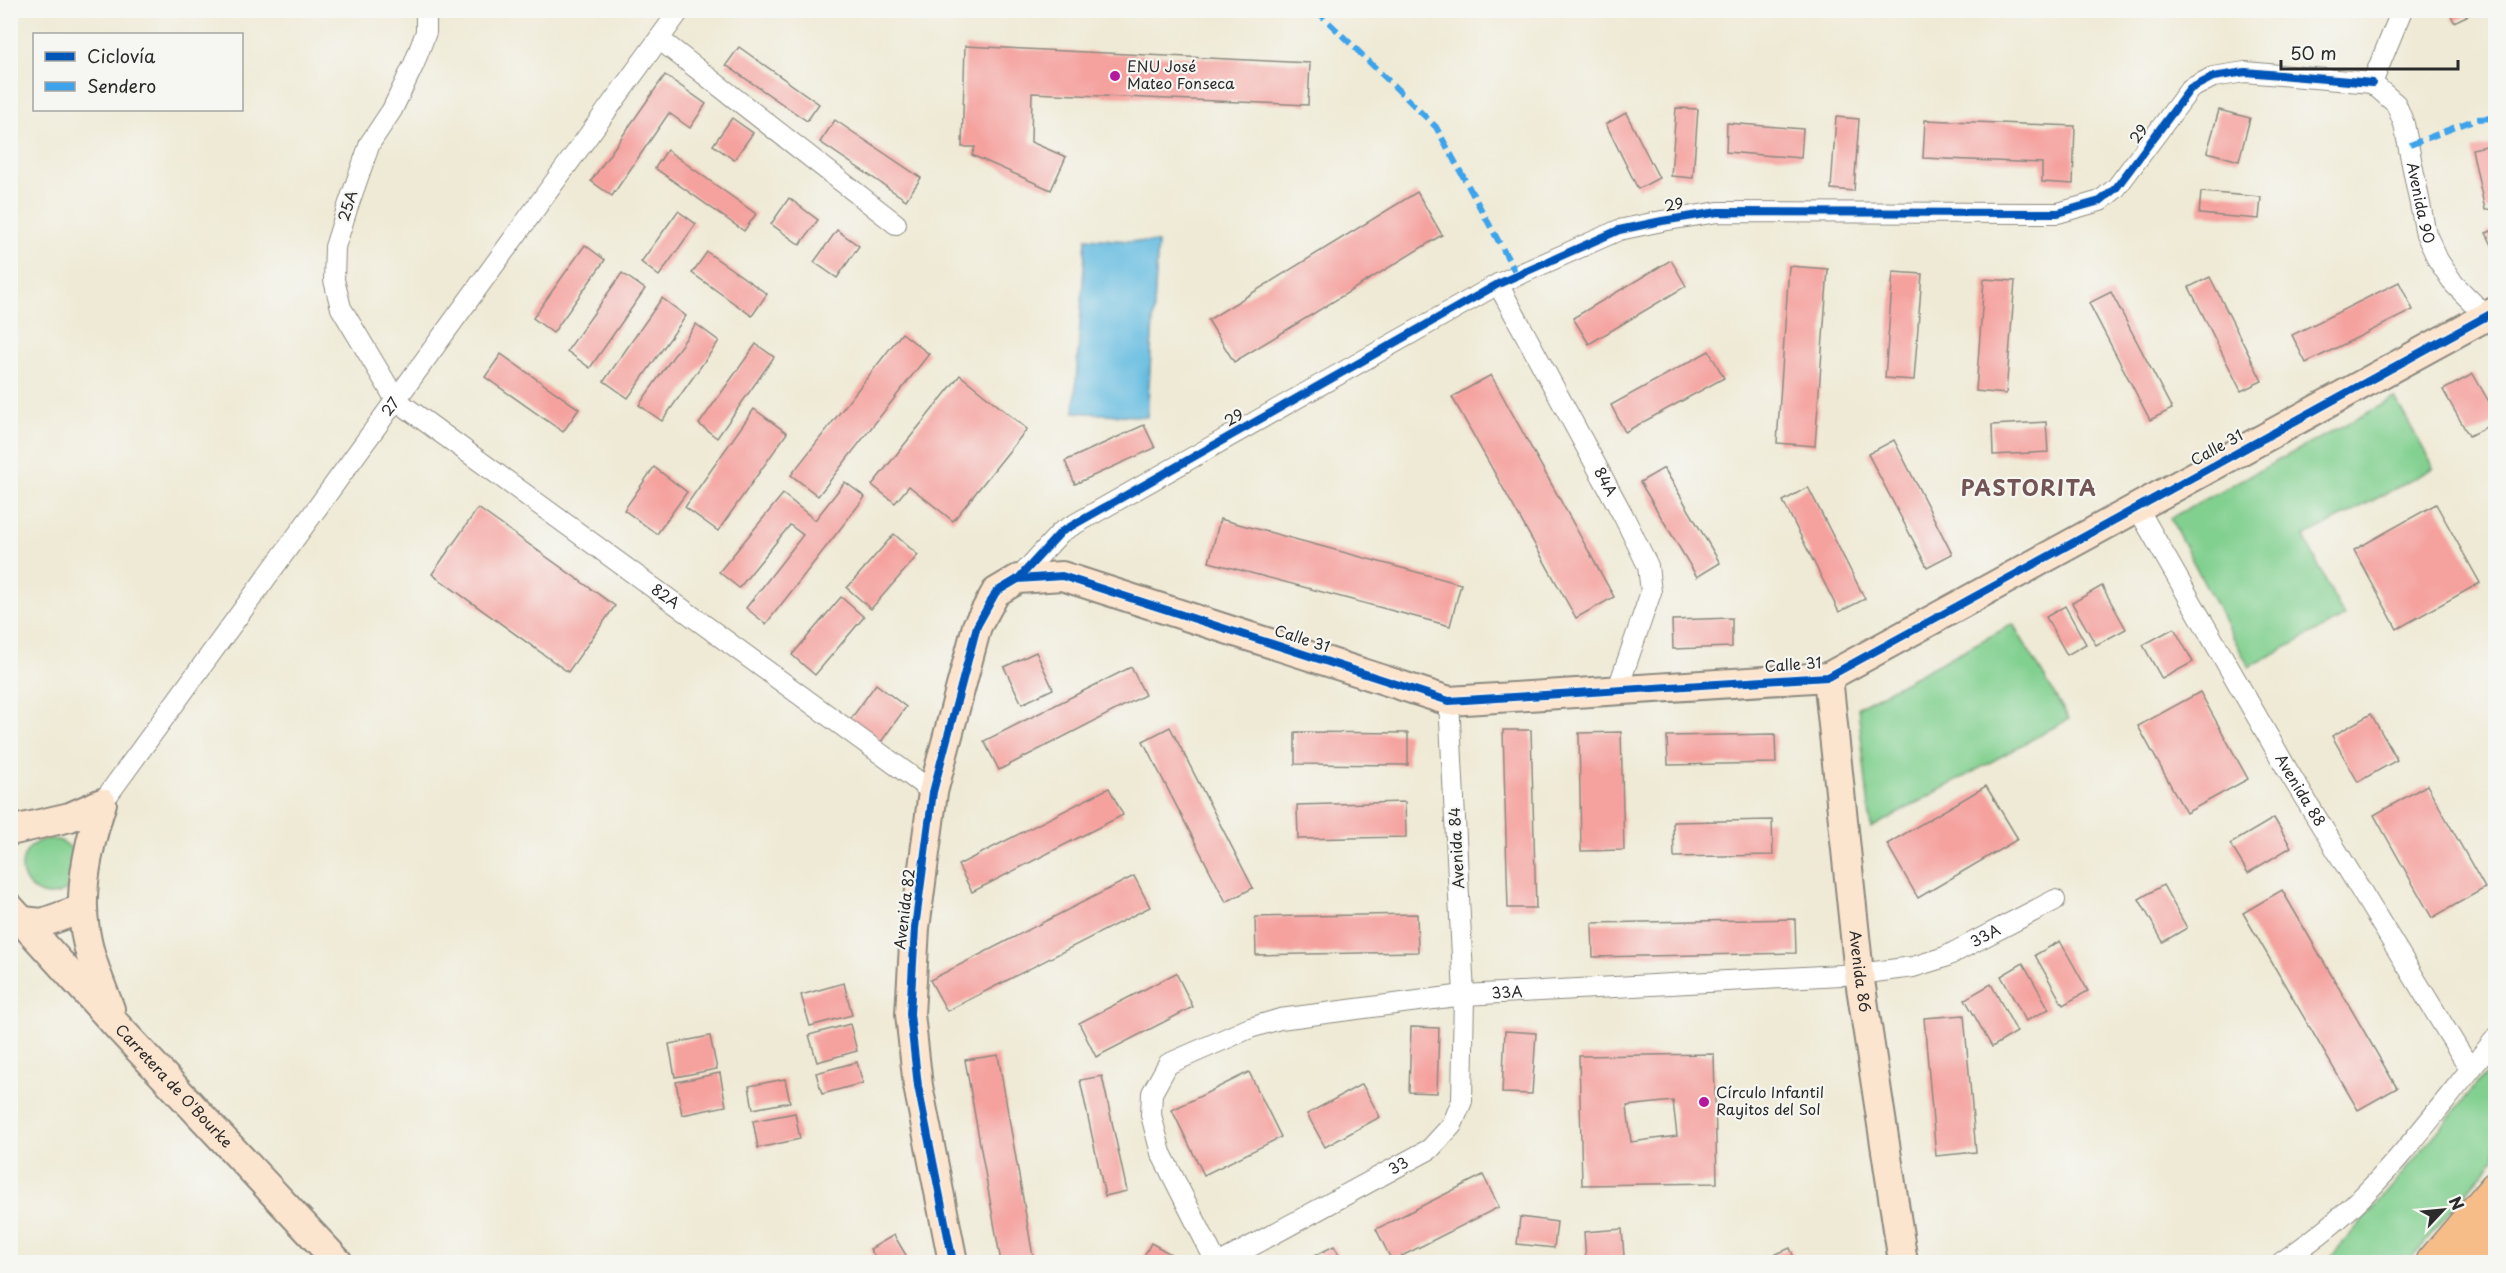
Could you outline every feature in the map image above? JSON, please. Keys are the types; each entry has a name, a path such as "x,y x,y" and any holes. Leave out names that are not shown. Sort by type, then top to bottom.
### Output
{"highway":[{"path":"2433,1263 2496,1188"},
{"path":"2469,1263 2496,1230"}],"street":[{"name":"25A","path":"396,400 341,308 334,280 335,247 346,208 370,143 392,110 414,64 426,32 426,10"},
{"name":"27","path":"102,803 680,10"},
{"path":"2372,83 2402,10"},
{"path":"659,39 896,224"},
{"name":"29","path":"1018,579 1061,532 1498,284 1619,230 1662,220 1718,212 2058,213 2100,201 2116,188 2190,89 2213,77 2245,72 2372,83"},
{"name":"Avenida 90","path":"2372,83 2396,104 2404,124 2426,234 2438,260 2454,284 2491,313"},
{"name":"84A","path":"1498,284 1624,517 1648,566 1651,592 1617,692"},
{"name":"Calle 31","path":"1018,579 1062,576 1449,700 1617,692 1828,677 2491,313"},
{"name":"82A","path":"396,400 933,792"},
{"name":"Avenida 88","path":"2137,507 2288,771 2470,1069"},
{"name":"Avenida 82","path":"953,1263 918,1086 909,1014 915,928 933,792 977,626 996,592 1018,579"},
{"name":"Avenida 86","path":"1828,677 1859,975 1903,1263"},
{"name":"Avenida 84","path":"1449,700 1464,995"},
{"path":"14,836 70,818 102,803"},
{"path":"102,803 90,838 82,909 84,930 94,966 118,1028"},
{"name":"33A","path":"1216,1263 1161,1153 1151,1115 1152,1093 1168,1064 1250,1028 1280,1019 1464,995 1859,975 1913,967 1945,957 2055,900"},
{"path":"17,914 42,923 82,909"},
{"name":"Carretera de O'Bourke","path":"17,914 118,1028 339,1263"},
{"name":"33","path":"1222,1263 1430,1149 1452,1125 1462,1101 1464,995"},
{"path":"2282,1263 2319,1235 2360,1199 2496,1038"}],"green space":[{"path":"2395,398 2434,468 2304,537 2344,617 2249,667 2170,518"},
{"path":"2013,624 2069,719 1871,828 1858,707"},
{"path":"50,839 61,841 70,847 76,856 78,867 76,878 70,887 61,893 50,895 39,893 30,887 24,878 22,867 24,856 30,847 39,841"},
{"path":"2495,1062 2495,1158 2408,1262 2326,1262 2380,1201"}],"water":[{"path":"1086,238 1158,243 1147,417 1074,412"}],"building":[{"path":"2449,10 2479,10 2454,22"},
{"path":"965,46 1310,63 1308,105 1032,93 1031,142 1066,157 1051,190 972,155 975,147 962,147"},
{"path":"739,47 819,104 807,121 726,65"},
{"path":"665,75 706,104 690,128 669,113 612,196 591,181"},
{"path":"1676,108 1698,109 1693,178 1671,176"},
{"path":"2219,110 2250,118 2239,161 2207,152"},
{"path":"1626,113 1659,178 1638,189 1606,124"},
{"path":"1836,117 1859,119 1854,191 1831,189"},
{"path":"732,118 753,133 734,160 713,145"},
{"path":"835,120 921,178 906,200 820,142"},
{"path":"1925,120 2075,126 2073,184 2042,182 2042,163 1923,158"},
{"path":"1727,123 1803,129 1801,158 1726,152"},
{"path":"2496,144 2496,208 2485,210 2472,149"},
{"path":"667,150 756,214 744,231 655,168"},
{"path":"1417,192 1442,235 1234,362 1208,320"},
{"path":"2201,192 2261,197 2259,219 2199,214"},
{"path":"789,198 818,220 800,245 771,224"},
{"path":"678,211 696,224 659,276 641,262"},
{"path":"2496,229 2496,253 2486,233"},
{"path":"837,230 859,246 837,278 814,262"},
{"path":"585,245 605,260 553,333 533,318"},
{"path":"707,252 767,294 752,316 692,273"},
{"path":"1671,260 1686,286 1589,344 1573,318"},
{"path":"1789,266 1828,269 1815,446 1777,443"},
{"path":"1893,272 1922,274 1914,380 1885,378"},
{"path":"622,273 645,289 590,368 567,351"},
{"path":"2210,277 2262,381 2241,391 2189,287"},
{"path":"1984,279 2015,281 2006,394 1976,391"},
{"path":"2399,282 2413,310 2306,363 2292,335"},
{"path":"2111,292 2172,409 2150,420 2089,303"},
{"path":"662,298 686,316 628,398 604,381"},
{"path":"696,324 719,341 662,421 639,405"},
{"path":"902,333 929,354 818,496 791,475"},
{"path":"756,344 774,357 717,438 699,424"},
{"path":"1709,351 1724,378 1625,432 1611,405"},
{"path":"501,354 579,409 563,432 485,377"},
{"path":"2473,374 2496,414 2496,422 2469,436 2443,390"},
{"path":"960,375 1027,429 953,521 909,486 895,503 872,485"},
{"path":"1491,375 1614,597 1576,618 1452,397"},
{"path":"754,409 787,433 718,531 685,507"},
{"path":"2046,422 2048,452 1993,455 1992,425"},
{"path":"1144,425 1155,448 1075,484 1065,461"},
{"path":"1894,440 1952,554 1927,567 1868,454"},
{"path":"654,467 687,492 657,534 624,510"},
{"path":"1664,468 1720,563 1697,577 1640,482"},
{"path":"845,482 865,497 766,624 746,608 803,535 790,525 739,588 719,572 783,494 815,520"},
{"path":"1808,487 1865,599 1839,612 1783,501"},
{"path":"2436,504 2480,583 2397,629 2354,550"},
{"path":"478,508 615,606 568,672 432,574"},
{"path":"1220,519 1461,584 1450,626 1209,562"},
{"path":"894,534 918,555 871,609 847,588"},
{"path":"2102,586 2126,629 2096,645 2072,603"},
{"path":"841,597 864,617 815,675 792,655"},
{"path":"2065,606 2086,644 2067,655 2046,617"},
{"path":"1732,618 1732,647 1673,649 1672,620"},
{"path":"2174,628 2193,662 2162,679 2143,645"},
{"path":"1036,652 1053,689 1022,704 1004,667"},
{"path":"1131,667 1145,695 999,770 984,741"},
{"path":"876,684 906,707 881,742 850,720"},
{"path":"2200,692 2248,779 2186,813 2138,726"},
{"path":"2371,714 2397,760 2358,782 2332,736"},
{"path":"1170,727 1253,888 1226,902 1143,741"},
{"path":"1503,730 1531,730 1536,908 1508,908"},
{"path":"1295,732 1408,733 1408,765 1295,764"},
{"path":"1621,732 1624,850 1581,851 1579,733"},
{"path":"1775,734 1776,763 1668,765 1667,736"},
{"path":"2427,785 2485,888 2432,918 2374,815"},
{"path":"1986,786 2018,839 1918,898 1887,844"},
{"path":"1109,788 1123,815 972,892 958,865"},
{"path":"1405,802 1406,837 1298,839 1297,805"},
{"path":"2274,818 2291,847 2248,873 2230,844"},
{"path":"1772,820 1773,855 1674,857 1673,822"},
{"path":"1134,876 1150,907 947,1011 930,980"},
{"path":"2163,885 2187,928 2163,942 2139,899"},
{"path":"2282,890 2397,1088 2358,1110 2243,913"},
{"path":"1417,914 1418,952 1256,955 1255,917"},
{"path":"1795,919 1796,953 1593,957 1592,923"},
{"path":"2060,941 2088,991 2063,1005 2035,955"},
{"path":"2023,963 2049,1009 2026,1021 2001,976"},
{"path":"1176,973 1193,1007 1096,1057 1079,1023"},
{"path":"844,983 852,1015 810,1026 801,995"},
{"path":"1991,984 2017,1032 1992,1047 1965,999"},
{"path":"1964,1015 1976,1152 1936,1156 1924,1018"},
{"path":"850,1024 857,1051 817,1062 809,1035"},
{"path":"1411,1027 1439,1028 1437,1093 1409,1092"},
{"path":"1505,1031 1536,1033 1532,1094 1502,1093"},
{"path":"710,1036 717,1069 675,1077 669,1044"},
{"path":"1714,1054 1717,1183 1582,1185 1579,1056","holes":["1673,1101 1677,1136 1631,1142 1627,1106"]},
{"path":"998,1055 1034,1262 1001,1262 965,1060"},
{"path":"857,1062 863,1083 822,1094 816,1073"},
{"path":"1249,1072 1281,1137 1204,1175 1172,1110"},
{"path":"720,1073 726,1106 682,1115 676,1082"},
{"path":"1102,1076 1127,1191 1105,1196 1080,1080"},
{"path":"785,1079 790,1102 753,1109 749,1086"},
{"path":"1362,1084 1380,1117 1325,1147 1307,1114"},
{"path":"795,1113 800,1139 758,1148 753,1121"},
{"path":"1483,1175 1499,1207 1392,1261 1376,1229"},
{"path":"1520,1217 1557,1222 1554,1248 1517,1244"},
{"path":"1622,1229 1624,1257 1586,1260 1584,1232"},
{"path":"894,1235 910,1262 878,1262 870,1249"},
{"path":"1151,1243 1178,1258 1175,1262 1141,1262"},
{"path":"1334,1246 1343,1262 1302,1262"},
{"path":"1790,1248 1796,1262 1766,1262 1765,1259"}],"marked path":[{"path":"1316,10 1436,127 1517,275"},
{"path":"2410,145 2476,119 2496,118"}],"cycle path":[{"path":"953,1262 918,1086 910,1014 915,928 933,792 977,626 996,592 1018,579 1061,532 1498,284 1619,230 1718,212 2058,213 2100,201 2116,188 2190,89 2213,77 2245,72 2372,83"},
{"path":"1018,579 1062,576 1449,701 1828,677 2496,311"}],"place":[{"name":"ENU José Mateo Fonseca","path":"1115,76"},
{"name":"Círculo Infantil Rayitos del Sol","path":"1704,1102"}],"district":[{"name":"PASTORITA","path":"2029,489"}]}
